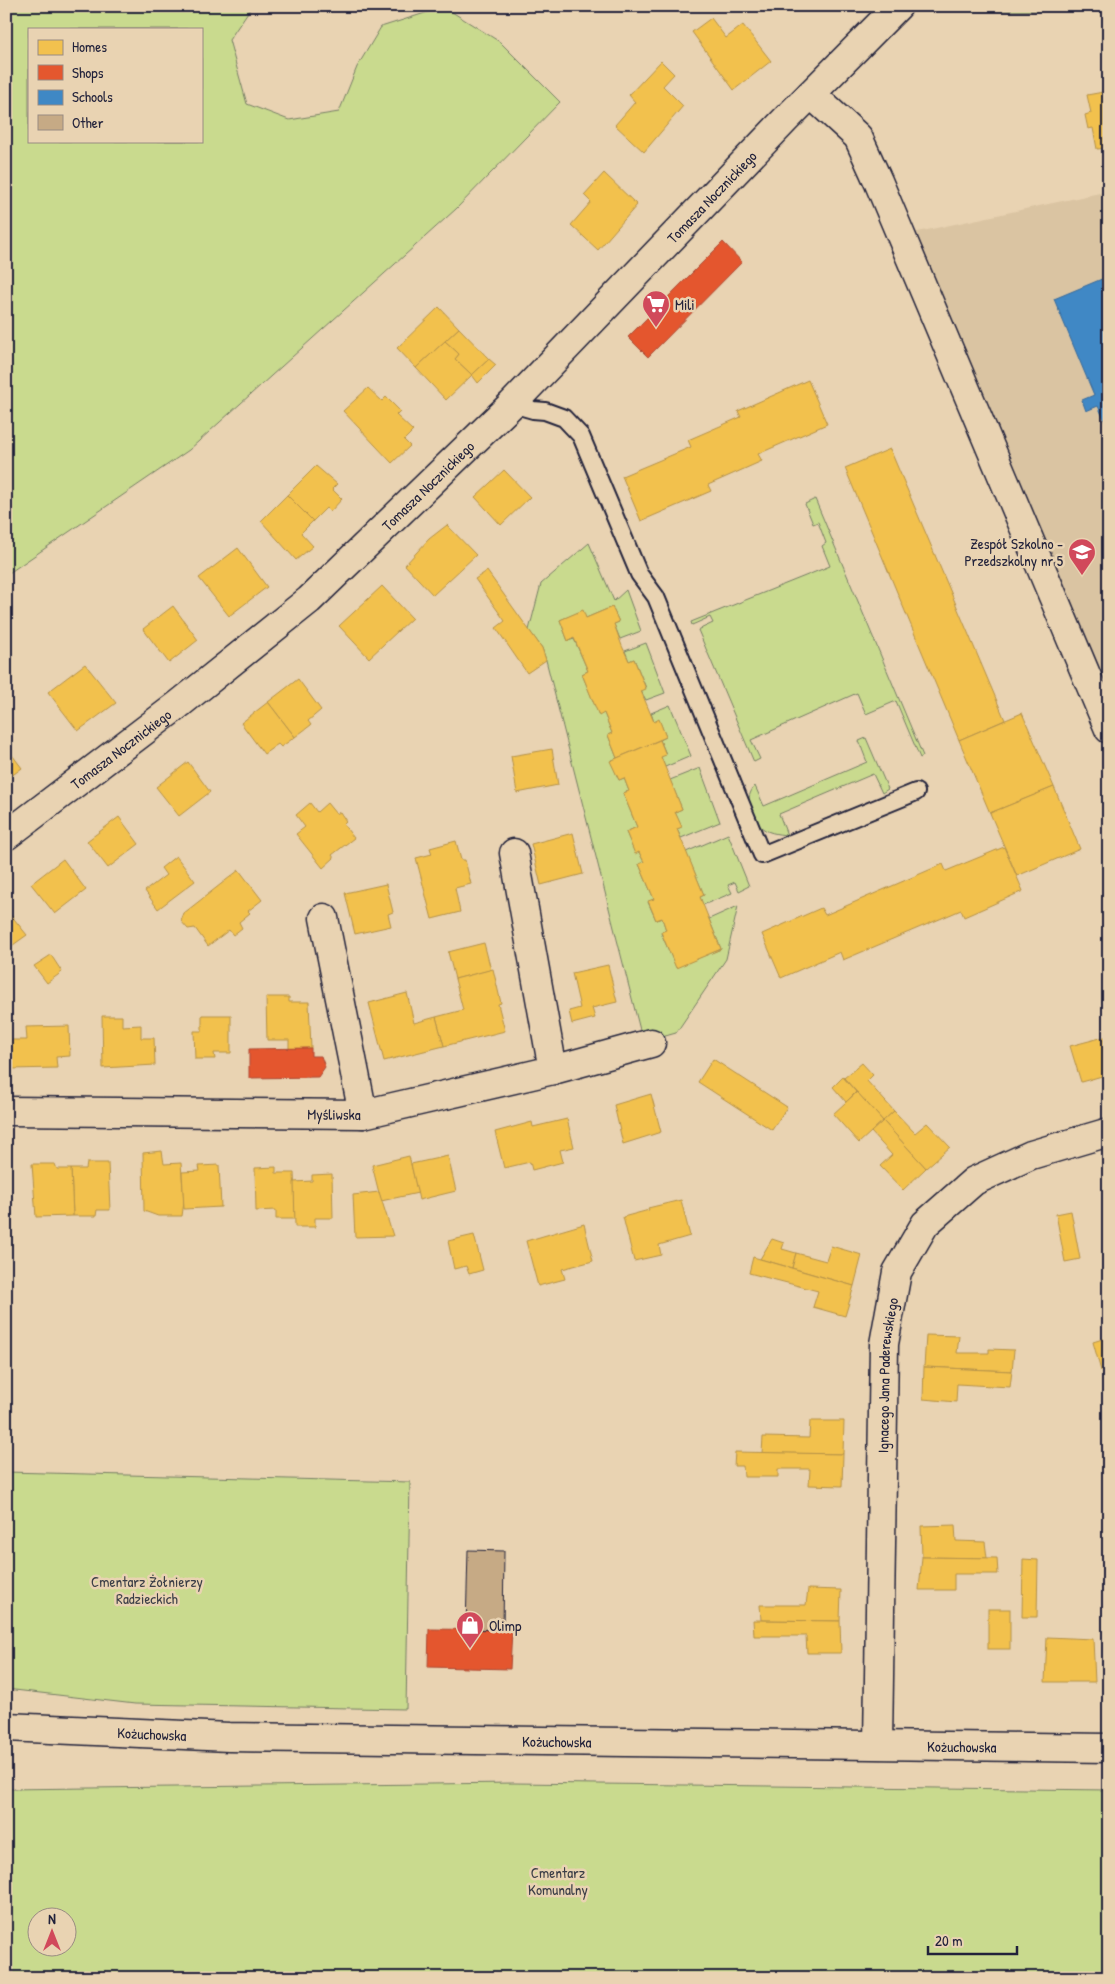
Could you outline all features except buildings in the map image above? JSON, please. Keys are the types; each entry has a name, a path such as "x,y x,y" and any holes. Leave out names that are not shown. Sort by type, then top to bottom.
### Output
{"street":[{"name":"Tomasza Nocznickiego","path":"6,836 178,705 309,600 512,404 898,6"},
{"path":"811,94 858,137 1109,729"},
{"path":"514,853 553,1070"},
{"path":"324,918 363,1114"},
{"name":"Myśliwska","path":"6,1111 363,1114 553,1070 652,1044"},
{"name":"Ignacego Jana Paderewskiego","path":"878,1744 884,1344 897,1272 925,1224 974,1181 1031,1155 1109,1132"},
{"name":"Kożuchowska","path":"6,1727 228,1737 1109,1748"}],"lane":[{"path":"512,404 533,410 545,411 564,418 581,436 639,574 656,597 762,854 916,792"}],"shaded area":[{"name":"Zespół Szkolno - Przedszkolny nr 5","path":"1109,191 1109,706 913,233"}],"green space":[{"path":"6,6 252,6 229,40 247,104 289,120 339,112 357,67 381,27 444,7 500,42 560,102 456,209 189,450 6,575"},
{"path":"964,6 1109,6 1109,10 963,11"},
{"path":"815,499 923,756 920,758 896,701 866,714 857,693 751,740 760,759 754,762 698,630 713,623 710,617 692,625 691,622 830,566 822,546 826,543 818,522 813,524 805,504"},
{"path":"589,543 614,601 626,590 641,631 620,639 614,624 619,622 612,607 586,618 582,611 560,620 568,641 574,639 588,671 582,674 599,715 604,713 612,733 608,735 617,758 611,761 619,780 624,778 629,791 623,793 637,827 626,832 635,853 639,852 644,862 639,864 654,899 648,902 656,920 662,918 666,930 661,933 676,967 721,949 709,919 738,906 726,959 676,1033 651,1040 641,1034 546,660 542,648 529,630 541,584"},
{"path":"646,643 665,693 646,700 641,691 646,688 634,659 629,661 625,651"},
{"path":"670,705 691,756 665,767 661,757 666,754 660,740 666,737 659,720 654,722 651,713"},
{"path":"866,738 888,789 882,793 873,774 779,814 787,835 769,832 756,822 749,806 750,795 755,786 764,806 867,762 859,741"},
{"path":"700,768 720,822 681,838 677,829 681,827 675,812 682,809 670,780"},
{"path":"728,834 749,886 739,891 735,882 728,885 732,893 703,905 700,897 704,895 686,852"},
{"name":"Cmentarz Żołnierzy Radzieckich","path":"6,1472 410,1482 406,1709 135,1704 6,1689"},
{"name":"Cmentarz Komunalny","path":"514,1783 1109,1790 1109,1978 6,1978 6,1789"}],"place":[{"name":"Mili","path":"656,328"},
{"name":"Zespół Szkolno - Przedszkolny nr 5","path":"1082,576"},
{"name":"Olimp","path":"470,1649"}]}
